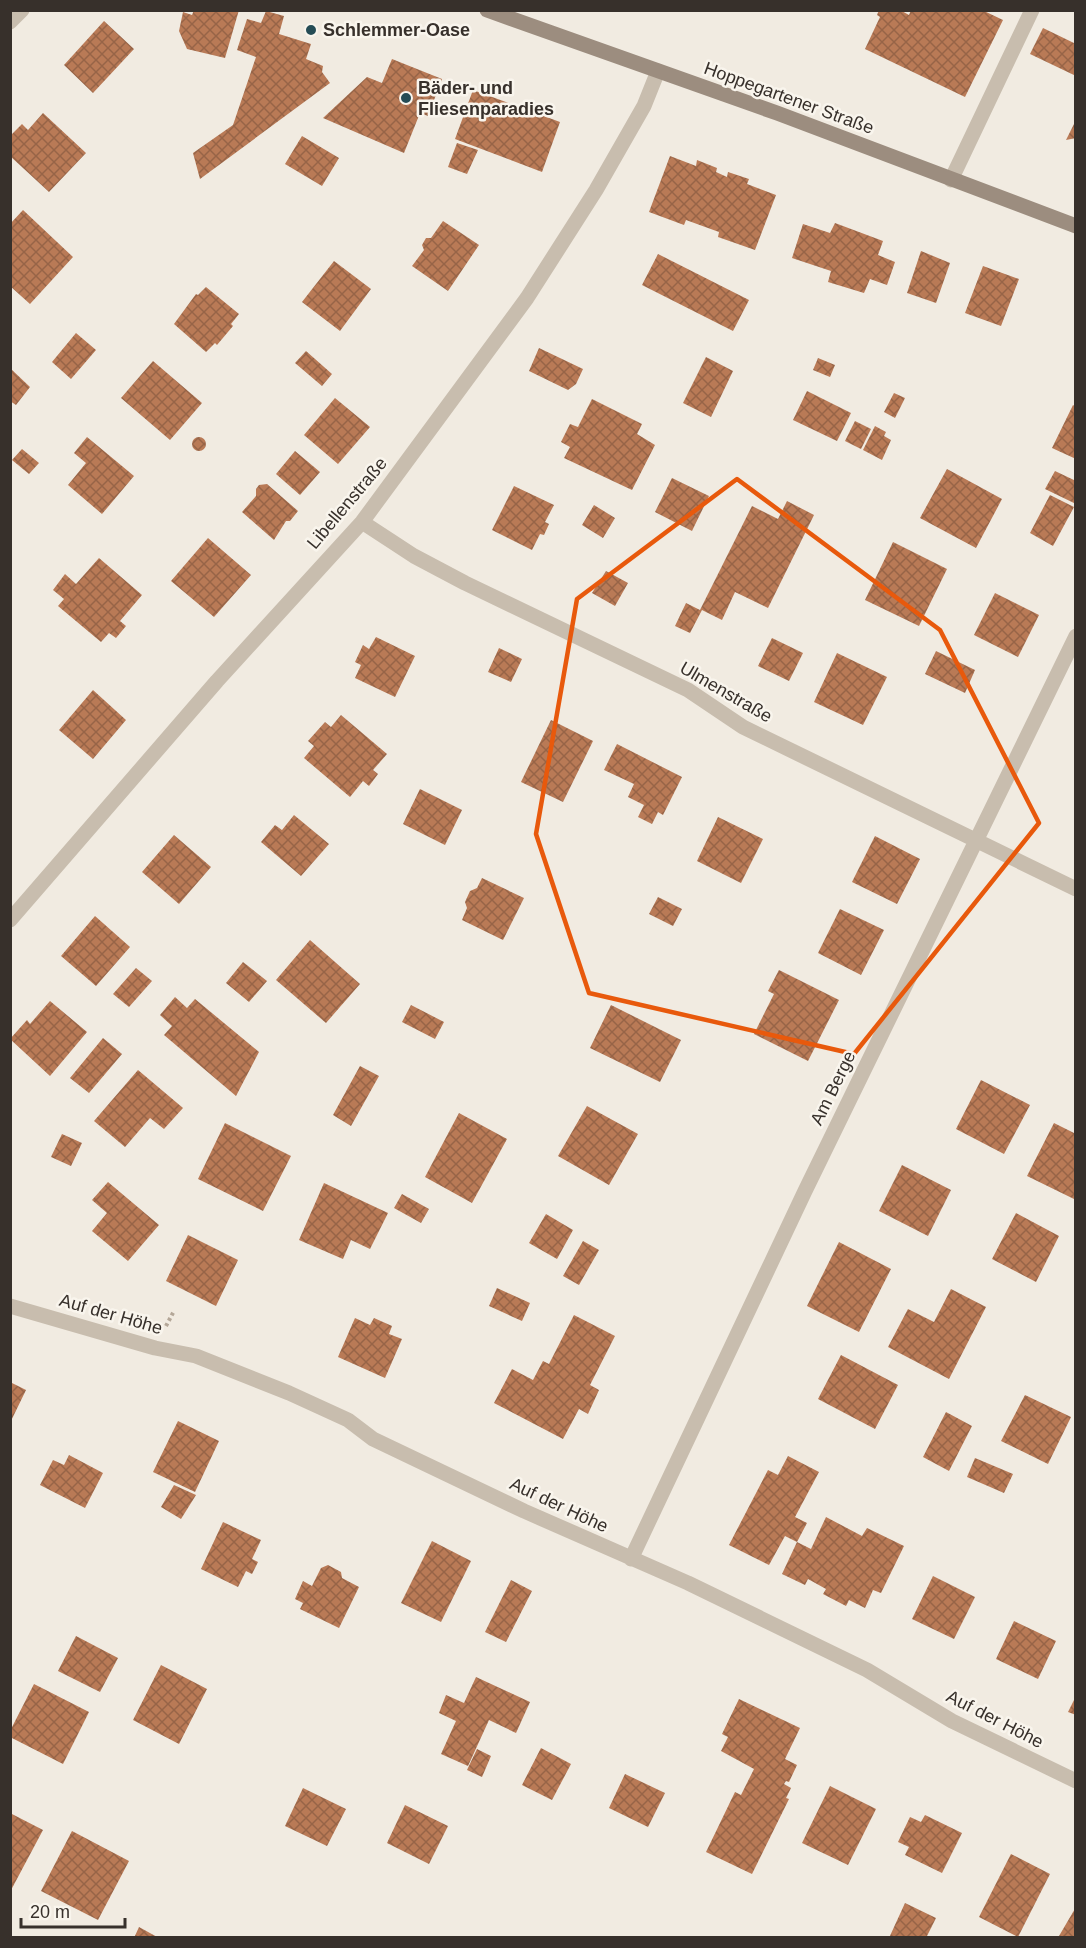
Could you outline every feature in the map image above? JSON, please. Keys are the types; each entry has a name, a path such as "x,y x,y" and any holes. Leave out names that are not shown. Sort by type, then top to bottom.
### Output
{"main road":[{"name":"Hoppegartener Straße","path":"487,10 1076,226"}],"street":[{"path":"10,22 22,10"},
{"path":"951,180 1032,10"},
{"name":"Libellenstraße","path":"10,920 217,681 362,522 534,288 607,171 644,106 658,71"},
{"name":"Ulmenstraße","path":"362,522 414,556 465,583 688,690 743,726 1076,889"},
{"name":"Am Berge","path":"631,1559 975,840 1076,636"},
{"name":"Auf der Höhe","path":"10,1306 154,1347 196,1356 258,1380 348,1420 384,1444 631,1559 688,1583 867,1670 952,1720 1076,1780"}],"highlighted area":[{"path":"737,479 940,630 1039,823 854,1054 589,993 536,834 577,599"}],"building":[{"path":"194,10 239,10 225,58 187,49 179,31 183,12 192,15"},
{"path":"879,10 900,10 909,15 911,10 982,10 1003,20 965,97 865,49 880,17 877,15"},
{"path":"266,11 284,16 279,34 311,44 306,59 323,66 322,72 330,83 200,179 193,153 233,125 256,57 237,50 247,19 261,23"},
{"path":"104,21 134,49 93,93 64,65"},
{"path":"1043,28 1076,44 1076,76 1030,54"},
{"name":"Bäder- und Fliesenparadies","path":"392,59 442,79 428,116 420,113 404,153 323,118 367,77 382,83"},
{"path":"473,90 560,122 542,172 455,139"},
{"path":"43,113 86,153 49,192 10,156 10,136 22,124 28,130"},
{"path":"1076,120 1076,138 1066,140"},
{"path":"302,136 339,158 322,186 285,164"},
{"path":"457,143 478,150 467,174 448,167"},
{"path":"670,156 696,166 697,160 717,168 716,172 727,177 728,172 749,179 747,184 776,195 755,250 718,237 719,232 686,220 684,225 649,212"},
{"path":"23,210 73,257 30,304 10,286 10,224"},
{"path":"443,221 479,245 448,291 412,266 424,250 422,245 426,238 431,238"},
{"path":"835,223 883,241 878,255 895,262 887,285 870,279 864,293 828,282 831,271 792,258 803,224 830,233"},
{"path":"921,251 950,263 936,303 907,293"},
{"path":"658,254 749,300 733,331 642,285"},
{"path":"334,261 371,289 340,331 302,302"},
{"path":"983,266 1019,279 1001,326 965,313"},
{"path":"206,287 239,314 231,324 233,326 217,345 215,343 206,352 174,324 196,294 198,295"},
{"path":"76,333 96,350 71,379 52,362"},
{"path":"539,348 583,369 576,384 568,390 529,371"},
{"path":"306,351 332,374 322,386 295,363"},
{"path":"706,357 733,371 711,417 683,403"},
{"path":"818,358 835,365 830,377 813,370"},
{"path":"153,361 202,403 170,440 121,398"},
{"path":"10,368 30,387 16,405 10,401"},
{"path":"807,391 851,413 837,441 793,420"},
{"path":"894,393 905,398 895,418 884,412"},
{"path":"335,398 370,427 338,464 304,435"},
{"path":"592,399 642,424 637,434 655,445 632,490 564,458 570,447 561,442 570,424 578,427"},
{"path":"1073,405 1076,407 1076,459 1052,448"},
{"path":"855,421 871,429 861,449 845,441"},
{"path":"875,426 886,432 884,436 891,440 882,460 863,450"},
{"path":"87,437 134,476 102,514 68,485 86,463 74,453"},
{"path":"196,437 202,437 206,444 202,451 196,451 192,447 192,441"},
{"path":"22,449 39,463 29,474 12,460"},
{"path":"295,451 320,472 300,495 276,474"},
{"path":"947,469 1002,499 976,548 920,518"},
{"path":"1055,471 1076,481 1076,504 1045,489"},
{"path":"672,478 709,496 692,531 655,512"},
{"path":"267,484 298,511 290,521 286,521 274,540 242,512 256,496 256,489 259,485"},
{"path":"514,486 554,505 545,522 549,524 544,535 540,534 532,550 492,530"},
{"path":"1050,495 1074,507 1053,546 1030,533"},
{"path":"787,501 814,515 768,608 735,592 722,620 702,610 690,633 675,626 686,603 700,610 752,506 778,519"},
{"path":"594,505 615,518 603,538 582,525"},
{"path":"208,538 251,575 214,617 171,581"},
{"path":"893,542 947,569 919,626 865,600"},
{"path":"99,558 142,595 120,621 126,626 116,638 109,633 101,642 58,606 64,599 53,590 65,574 76,584"},
{"path":"606,571 628,583 615,606 592,593"},
{"path":"995,593 1039,615 1018,657 974,635"},
{"path":"376,637 415,656 395,697 355,678 361,665 355,662 363,645 369,649"},
{"path":"772,638 803,653 789,681 758,666"},
{"path":"499,648 522,659 511,682 488,672"},
{"path":"936,651 975,670 965,693 925,674"},
{"path":"837,653 887,677 863,725 814,702"},
{"path":"93,690 126,720 93,759 59,730"},
{"path":"341,715 387,754 373,770 378,774 369,786 363,781 350,797 304,758 314,746 308,741 325,722 331,727"},
{"path":"551,720 593,741 563,802 521,782"},
{"path":"617,744 682,777 663,815 658,812 652,824 638,817 644,805 628,797 634,784 604,770"},
{"path":"420,789 462,810 445,845 403,824"},
{"path":"294,815 329,844 301,876 261,842 275,825 282,830"},
{"path":"718,817 763,839 741,883 697,861"},
{"path":"174,835 211,867 179,904 142,872"},
{"path":"875,836 920,859 897,904 852,882"},
{"path":"482,878 524,898 503,940 462,920 467,908 465,902 470,891 477,888"},
{"path":"658,897 682,909 673,926 649,914"},
{"path":"840,909 884,930 861,975 818,953"},
{"path":"95,916 130,947 96,986 61,956"},
{"path":"310,940 360,984 326,1023 276,980"},
{"path":"243,962 267,981 249,1002 226,983"},
{"path":"136,968 152,981 129,1007 113,994"},
{"path":"779,970 839,1000 808,1061 754,1034 774,994 768,991"},
{"path":"175,997 187,1008 195,999 259,1052 236,1096 164,1035 172,1026 160,1015"},
{"path":"50,1001 87,1032 50,1076 10,1039 27,1020 30,1024"},
{"path":"411,1005 444,1022 435,1039 402,1022"},
{"path":"611,1005 681,1040 660,1082 590,1048"},
{"path":"103,1038 122,1054 89,1093 70,1078"},
{"path":"360,1066 379,1076 351,1126 333,1115"},
{"path":"138,1070 183,1108 164,1129 150,1118 125,1147 94,1121"},
{"path":"981,1080 1030,1105 1004,1154 956,1129"},
{"path":"587,1106 638,1134 609,1185 558,1156"},
{"path":"459,1113 507,1139 472,1203 425,1177"},
{"path":"225,1123 291,1156 263,1211 198,1179"},
{"path":"1054,1123 1076,1134 1076,1200 1027,1176"},
{"path":"62,1134 82,1143 71,1166 51,1157"},
{"path":"902,1165 951,1190 928,1236 879,1211"},
{"path":"108,1182 159,1225 128,1261 92,1231 107,1213 92,1200"},
{"path":"324,1183 388,1213 370,1249 351,1240 343,1259 299,1240"},
{"path":"402,1194 429,1209 421,1223 394,1208"},
{"path":"1016,1213 1059,1236 1036,1282 992,1259"},
{"path":"546,1214 573,1230 557,1259 529,1243"},
{"path":"188,1235 238,1260 216,1306 166,1281"},
{"path":"583,1241 599,1250 579,1285 563,1276"},
{"path":"839,1242 891,1269 859,1332 807,1306"},
{"path":"497,1288 530,1303 522,1321 489,1306"},
{"path":"951,1289 986,1307 949,1379 888,1347 908,1309 934,1322"},
{"path":"574,1315 615,1336 590,1385 599,1390 588,1414 579,1409 563,1439 494,1403 512,1369 533,1380 543,1361 549,1364"},
{"path":"355,1318 370,1325 374,1318 392,1326 389,1334 402,1339 385,1378 338,1357"},
{"path":"841,1355 898,1385 875,1429 818,1399"},
{"path":"10,1382 26,1390 10,1423"},
{"path":"1025,1395 1071,1417 1048,1464 1001,1441"},
{"path":"946,1412 972,1426 949,1471 923,1457"},
{"path":"178,1421 219,1441 195,1492 153,1472"},
{"path":"69,1455 103,1473 85,1508 40,1485 53,1460 64,1465"},
{"path":"788,1456 819,1472 795,1517 807,1523 797,1542 785,1536 769,1565 729,1545 768,1470 778,1475"},
{"path":"975,1458 1013,1474 1004,1493 967,1477"},
{"path":"174,1485 196,1495 181,1519 161,1507"},
{"path":"826,1517 862,1536 867,1528 904,1546 881,1593 873,1590 865,1608 849,1600 846,1606 823,1594 826,1589 808,1579 805,1585 782,1574 797,1542 811,1549"},
{"path":"223,1522 261,1540 252,1559 258,1562 252,1574 246,1571 238,1587 201,1569"},
{"path":"432,1541 471,1561 441,1622 401,1603"},
{"path":"328,1565 341,1572 342,1578 359,1587 339,1628 300,1609 303,1603 295,1599 303,1581 312,1586 321,1568"},
{"path":"933,1576 975,1597 954,1639 912,1619"},
{"path":"511,1580 532,1591 506,1642 485,1632"},
{"path":"1014,1621 1056,1641 1038,1679 996,1659"},
{"path":"76,1636 118,1658 100,1692 58,1671"},
{"path":"161,1665 207,1689 179,1744 133,1720"},
{"path":"476,1677 530,1702 516,1733 489,1720 468,1766 441,1754 456,1721 439,1713 446,1695 464,1703"},
{"path":"34,1684 89,1712 63,1764 10,1737 10,1731"},
{"path":"1076,1696 1076,1715 1068,1712"},
{"path":"739,1699 800,1728 785,1759 797,1765 789,1782 786,1781 784,1784 791,1788 786,1798 789,1799 752,1874 706,1852 735,1792 741,1795 754,1769 721,1751 728,1737 722,1734"},
{"path":"541,1748 571,1764 552,1800 522,1785"},
{"path":"477,1749 491,1756 482,1777 467,1770"},
{"path":"625,1774 665,1793 648,1827 609,1808"},
{"path":"830,1786 876,1809 848,1865 802,1843"},
{"path":"303,1788 346,1809 327,1846 285,1826"},
{"path":"405,1805 448,1826 429,1864 387,1843"},
{"path":"10,1813 43,1830 10,1892"},
{"path":"925,1815 962,1833 942,1873 905,1855 909,1847 898,1842 910,1817 921,1822"},
{"path":"72,1831 129,1861 98,1920 41,1891"},
{"path":"1011,1854 1050,1874 1018,1937 979,1917"},
{"path":"905,1903 936,1918 926,1938 889,1938"},
{"path":"1076,1907 1076,1938 1062,1938 1059,1936"},
{"path":"139,1927 159,1938 134,1938"}],"place":[{"name":"Schlemmer-Oase","path":"311,30"},
{"name":"Bäder- und Fliesenparadies","path":"406,98"}]}
